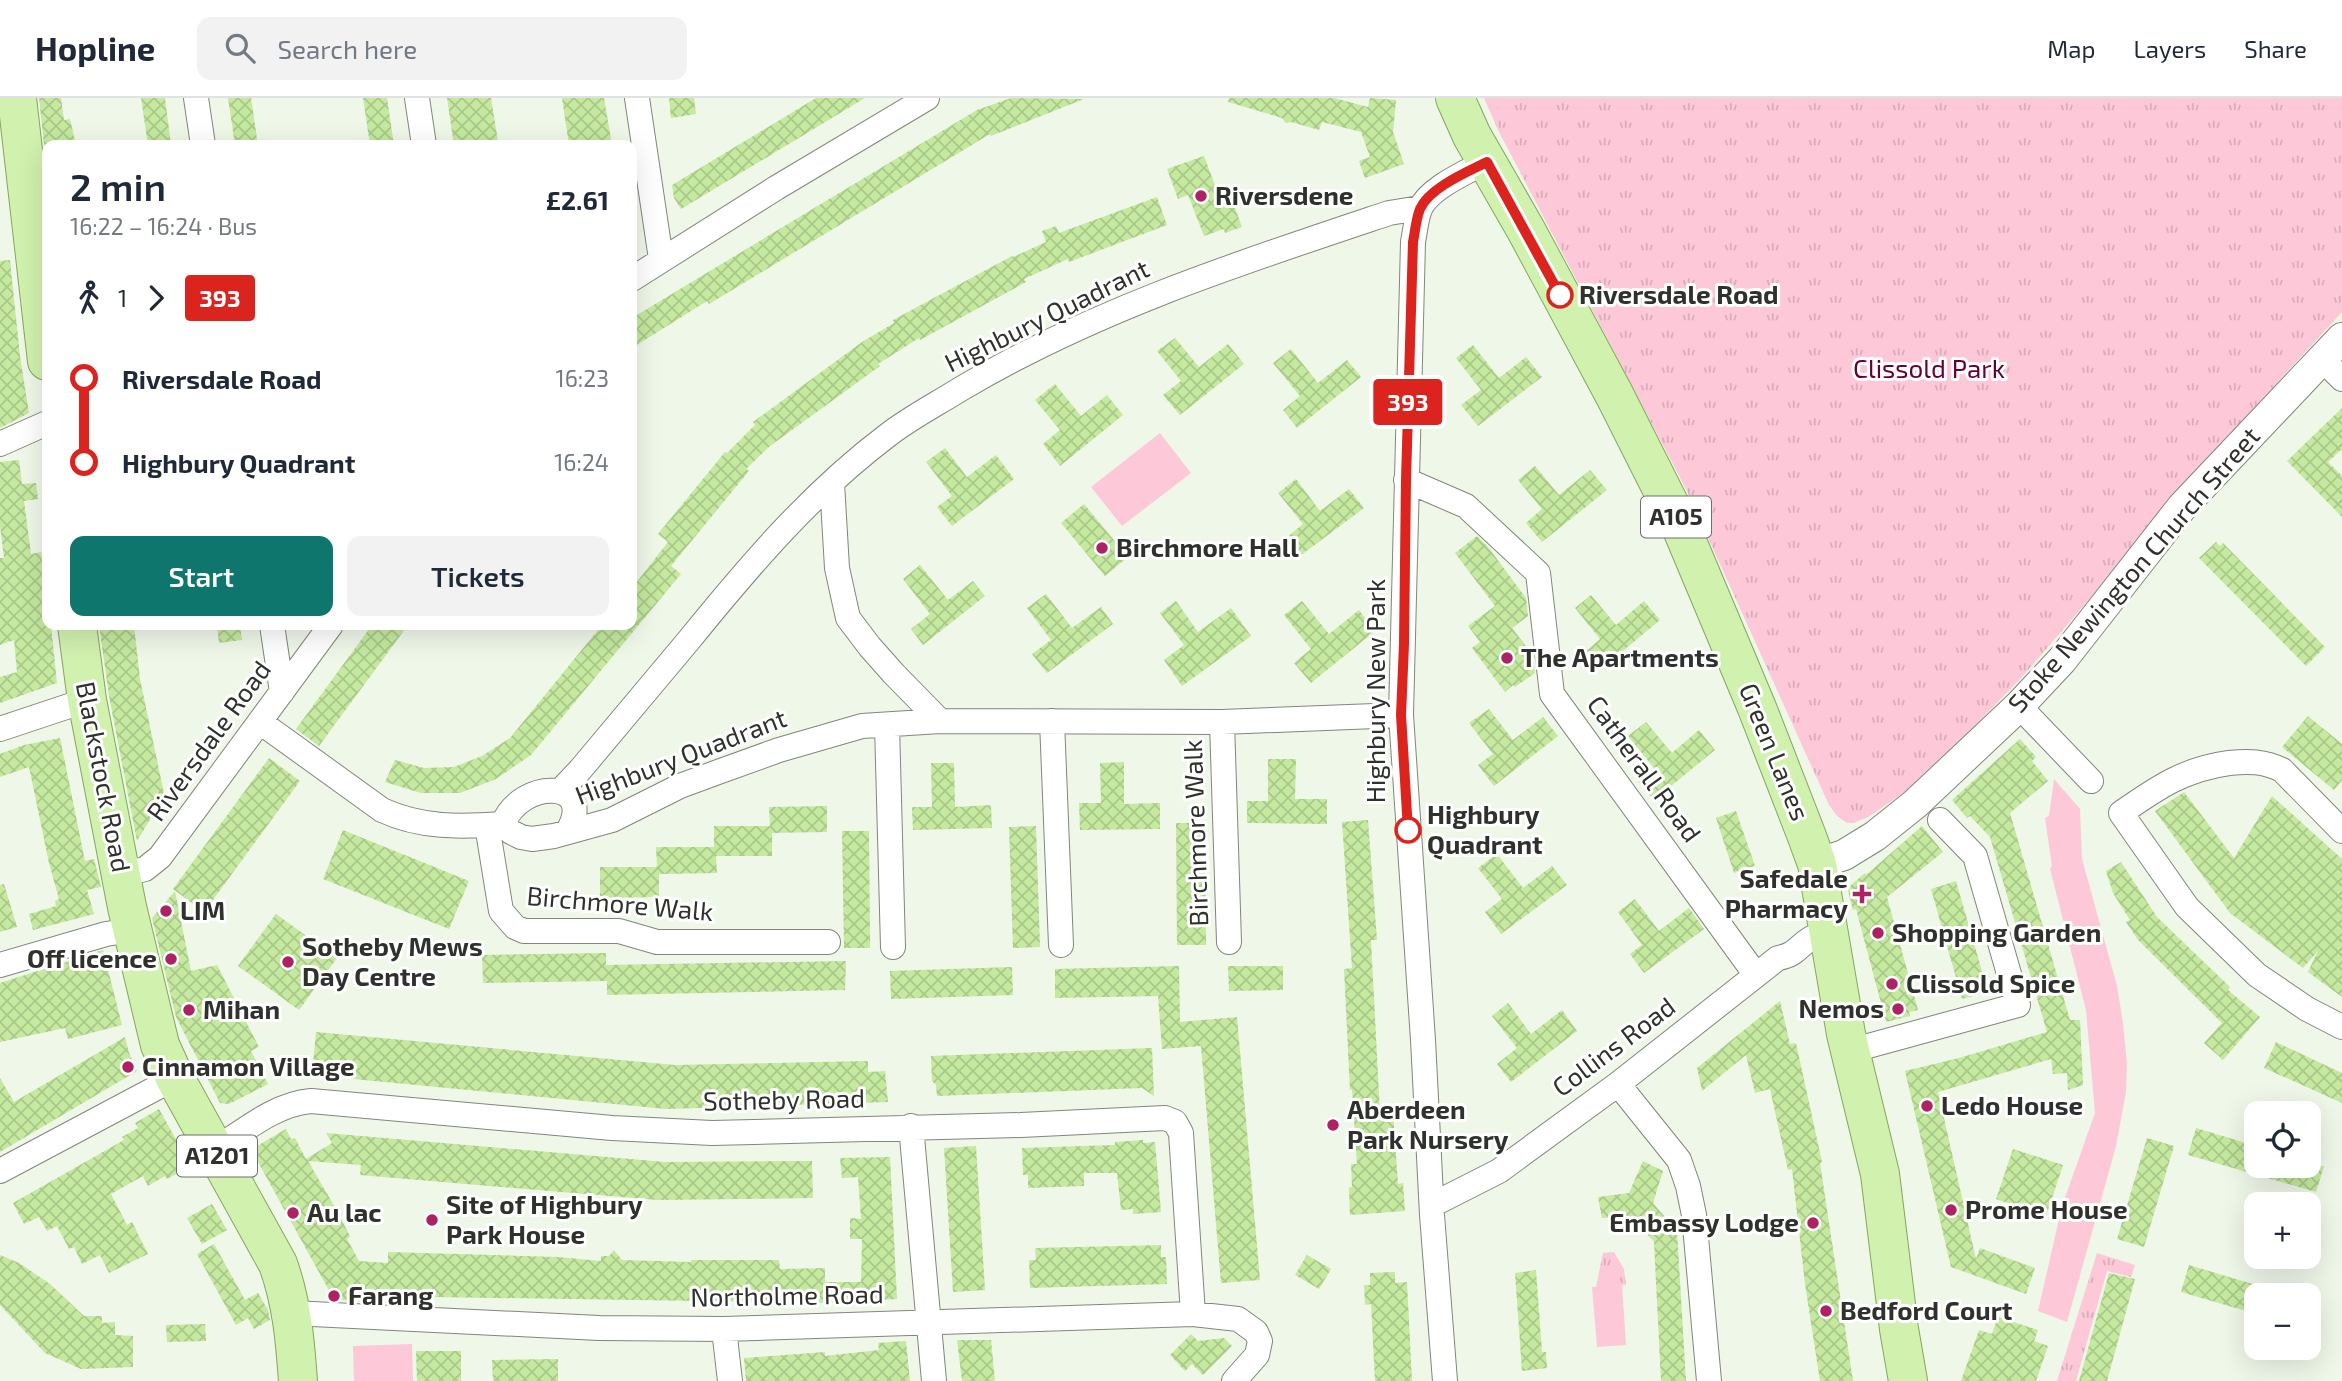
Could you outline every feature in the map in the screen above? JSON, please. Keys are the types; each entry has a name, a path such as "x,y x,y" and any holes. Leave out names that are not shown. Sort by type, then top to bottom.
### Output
{"main road":[{"name":"Green Lanes","path":"1455,98 1465,122 1615,396 1681,527 1757,708 1817,864 1841,1010 1882,1188 1908,1381"},
{"path":"12,111 42,324"},
{"name":"Blackstock Road","path":"78,630 87,701 132,930"},
{"name":"A1201","path":"132,930 160,1045 175,1078 278,1264 289,1295 298,1381"}],"street":[{"path":"197,98 202,140"},
{"path":"417,98 423,140"},
{"path":"637,98 661,259"},
{"path":"637,276 927,98"},
{"path":"1420,208 1452,180 1487,162"},
{"name":"Highbury New Park","path":"1420,208 1413,242 1401,715 1445,1381"},
{"name":"Highbury Quadrant","path":"495,825 514,805 540,792 561,790 784,529 808,504 888,435 1022,355 1095,320 1206,275 1389,213 1420,208"},
{"name":"Stoke Newington Church Street","path":"1817,864 1844,855 1875,836 1915,804 2019,706 2062,660 2182,507 2335,359"},
{"path":"0,444 42,425"},
{"name":"Catherall Road","path":"1406,480 1465,506 1538,573 1552,694 1756,975"},
{"path":"832,483 837,568 848,618 886,665 940,721"},
{"path":"273,630 282,692"},
{"name":"Riversdale Road","path":"121,875 145,869 160,857 327,630"},
{"path":"0,729 87,701"},
{"path":"2019,706 2091,781"},
{"name":"Highbury Quadrant","path":"260,722 382,810 402,819 433,825 495,825 532,839 554,836 612,820 680,786 779,750 862,726 940,721 1222,722 1401,715"},
{"path":"1052,721 1061,945"},
{"name":"Birchmore Walk","path":"1222,722 1229,942"},
{"path":"887,724 893,947"},
{"path":"2341,827 2282,770 2269,764 2246,761 2205,767 2187,773 2165,783 2121,813 2187,907 2257,975 2307,1009 2342,1027"},
{"name":"Highbury Quadrant","path":"561,790 572,803 573,822 568,831"},
{"path":"1850,1051 2018,1005 1975,856 1940,820"},
{"name":"Birchmore Walk","path":"495,825 501,911 515,927 524,930 619,931 657,942 828,942"},
{"path":"0,965 106,934 132,930"},
{"name":"Collins Road","path":"1432,1205 1499,1171 1618,1084 1778,958 1795,952 1807,941 1828,933"},
{"path":"0,1171 175,1078"},
{"path":"1618,1084 1679,1160 1688,1186 1694,1215 1709,1381"},
{"name":"Sotheby Road","path":"214,1150 280,1109 294,1102 311,1101 655,1132 712,1133 1165,1118 1175,1122 1181,1133 1193,1314"},
{"path":"911,1126 934,1381"},
{"name":"Northolme Road","path":"292,1313 599,1328 724,1329 1193,1314 1238,1319 1256,1332 1260,1341 1257,1355 1234,1381"},
{"path":"724,1329 730,1381"}],"green space":[{"name":"Clissold Park","path":"1484,98 2342,98 2342,312 2255,407 2022,677 1960,741 1905,792 1868,817 1847,823 1837,816 1829,805 1686,489 1499,132"},
{"path":"1160,433 1191,473 1122,526 1091,487"},
{"path":"2054,779 2080,809 2082,859 2117,986 2127,1064 2126,1092 2116,1146 2067,1322 2038,1311 2062,1206 2095,1113 2086,1010 2050,869 2052,866 2045,818 2049,816"},
{"path":"1614,1252 1624,1269 1626,1285 1596,1287 1603,1253"},
{"path":"2097,1253 2135,1265 2131,1277 2107,1271 2076,1381 2057,1381"},
{"path":"1622,1285 1626,1345 1597,1347 1592,1287"},
{"path":"412,1344 413,1381 354,1381 353,1346"}],"building":[{"path":"39,98 61,98 64,120 70,119 75,140 43,140"},
{"path":"141,98 165,98 170,140 147,140"},
{"path":"228,98 251,98 257,140 234,140"},
{"path":"363,98 387,98 393,140 369,140"},
{"path":"447,98 491,98 498,140 453,140"},
{"path":"562,98 604,98 611,140 568,140"},
{"path":"669,98 694,98 696,114 671,118"},
{"path":"816,98 865,98 681,209 674,198 672,185"},
{"path":"1011,98 1084,99 991,136 990,134 637,345 637,315 977,110"},
{"path":"1229,98 1334,98 1368,107 1370,98 1396,100 1393,132 1404,164 1365,178 1359,161 1370,157 1361,132 1322,122 1319,130 1286,123 1282,118 1228,102"},
{"name":"Riversdene","path":"1204,156 1221,201 1231,197 1242,227 1225,233 1224,229 1204,236 1188,195 1178,199 1167,169"},
{"path":"1157,197 1167,225 1069,262 1068,259 1024,279 1026,282 920,340 919,338 878,364 880,366 770,446 746,469 749,471 671,566 681,574 637,627 637,582 668,542 658,534 725,452 755,425 753,422 862,342 894,323 893,320 1012,256 1046,242 1042,231 1056,226 1059,233"},
{"path":"10,260 29,413 0,428 0,261"},
{"path":"1175,338 1199,367 1228,344 1244,364 1180,415 1163,395 1181,381 1157,351"},
{"path":"1473,345 1499,378 1526,357 1542,377 1478,426 1461,405 1481,390 1456,358"},
{"path":"1291,349 1318,383 1347,360 1361,377 1297,428 1283,410 1300,396 1273,363"},
{"path":"1055,384 1081,416 1107,395 1123,415 1060,466 1043,444 1060,430 1035,400"},
{"path":"2342,408 2342,449 2328,462 2342,476 2342,517 2287,461"},
{"path":"945,448 967,477 996,455 1014,479 952,526 937,507 952,496 926,462"},
{"path":"19,460 22,484 36,483 38,499 24,501 31,554 41,552 42,630 52,630 57,683 0,703 0,677 17,672 14,640 0,645 0,558 4,558 0,526 0,462"},
{"path":"1535,466 1559,495 1590,470 1607,490 1542,542 1526,523 1542,509 1518,480"},
{"path":"1296,479 1320,511 1349,489 1364,508 1300,556 1286,538 1303,524 1278,493"},
{"name":"Birchmore Hall","path":"1084,504 1128,557 1105,576 1061,523"},
{"name":"The Apartments","path":"1477,536 1526,598 1528,616 1512,628 1533,655 1535,673 1505,692 1472,648 1480,642 1468,626 1495,606 1455,553"},
{"path":"2216,542 2220,546 2223,543 2325,647 2306,666 2199,558"},
{"path":"920,565 948,600 973,581 985,596 923,645 911,629 930,614 903,579"},
{"path":"1046,594 1072,628 1101,607 1113,624 1047,673 1032,654 1051,640 1027,608"},
{"path":"1591,595 1616,625 1644,601 1660,620 1600,670 1585,652 1600,639 1575,608"},
{"path":"1176,601 1198,632 1231,608 1251,636 1182,686 1164,660 1184,645 1160,613"},
{"path":"1302,601 1329,634 1359,610 1375,631 1311,683 1294,663 1311,649 1284,615"},
{"path":"100,630 135,630 140,679 166,803 149,807 151,818 137,841 109,696"},
{"path":"218,630 241,630 242,640 219,643"},
{"path":"368,630 404,630 319,746 296,729"},
{"path":"598,630 635,630 531,755 496,779 460,793 421,793 385,782 395,760 424,768 454,767 482,756 510,738"},
{"path":"1489,709 1513,740 1543,717 1558,736 1494,786 1478,765 1493,754 1469,723"},
{"path":"2308,716 2342,744 2342,780 2334,790 2282,747"},
{"path":"1646,722 1672,753 1699,730 1715,750 1654,800 1638,781 1654,768 1628,736"},
{"path":"60,738 85,861 94,859 101,887 87,890 94,914 33,930 29,914 56,906 55,901 59,899 29,767 0,777 0,754 24,745"},
{"path":"2020,739 2036,757 2032,761 2048,781 2010,813 2070,1020 2080,1020 2083,1085 2068,1090 2067,1073 2053,1074 2051,1059 1938,1092 1976,1259 1980,1248 2035,1268 2026,1294 1951,1267 1905,1071 2047,1032 1990,837 1970,816 1967,818 1952,800"},
{"path":"269,758 300,781 204,912 173,889"},
{"path":"1268,759 1296,759 1295,799 1327,799 1327,824 1247,823 1247,801 1268,801"},
{"path":"1124,762 1124,804 1160,803 1160,829 1080,830 1079,803 1101,803 1100,763"},
{"path":"931,763 954,763 955,807 991,805 992,828 913,830 912,807 932,807"},
{"path":"2184,792 2234,858 2272,796 2342,859 2342,997 2308,972 2318,951 2303,968 2230,913 2155,811"},
{"path":"827,806 827,832 772,833 772,856 716,856 717,873 659,874 659,897 600,898 600,867 657,867 656,847 714,847 714,826 770,826 769,807"},
{"path":"1736,811 1755,866 1734,873 1716,818"},
{"path":"1368,820 1377,940 1371,940 1380,1114 1393,1113 1398,1184 1403,1183 1405,1211 1350,1215 1351,1164 1357,1164 1344,969 1352,968 1342,822"},
{"path":"1176,823 1205,823 1206,945 1177,945"},
{"path":"1036,826 1040,947 1013,948 1009,827"},
{"path":"1922,826 1943,852 1887,897 1918,1010 1909,1012 1910,1016 1886,1022 1856,909 1853,910 1848,891 1851,885"},
{"path":"343,830 469,881 449,929 323,879"},
{"path":"842,831 869,831 870,948 844,948"},
{"path":"1497,854 1523,888 1552,866 1567,885 1501,934 1485,912 1502,899 1478,868"},
{"path":"2121,862 2157,917 2230,987 2228,990 2260,1017 2223,1060 2204,1043 2222,1023 2138,940 2126,922 2130,920 2113,893 2106,871"},
{"path":"1956,881 1988,992 1962,999 1931,889"},
{"path":"4,884 17,927 0,932 0,885"},
{"path":"175,891 191,971 217,965 259,1047 251,1051 268,1084 229,1104 220,1103 176,1017 152,918"},
{"path":"1635,899 1659,931 1689,908 1704,929 1644,973 1630,954 1642,945 1618,912"},
{"name":"Sotheby Mews Day Centre","path":"276,914 337,958 299,1010 238,966"},
{"path":"103,950 122,1025 68,1039 65,1028 0,1042 0,983"},
{"path":"606,953 606,965 846,961 845,990 607,995 607,981 483,983 482,955"},
{"path":"1179,966 1180,1022 1237,1017 1260,1280 1221,1283 1201,1046 1162,1049 1158,996 1055,998 1055,969"},
{"path":"1228,966 1283,966 1283,990 1229,991"},
{"path":"1012,967 1013,995 891,999 890,971"},
{"path":"1780,1001 1790,1044 1796,1043 1822,1162 1820,1163 1853,1381 1820,1381 1805,1284 1792,1169 1788,1170 1770,1089 1755,1093 1746,1055 1702,1091 1697,1068"},
{"path":"1508,1003 1531,1034 1562,1010 1577,1031 1511,1082 1497,1064 1517,1048 1492,1016"},
{"path":"316,1032 675,1065 868,1061 868,1072 885,1071 888,1102 666,1109 312,1075"},
{"path":"125,1037 137,1071 0,1152 0,1078 14,1102"},
{"path":"2276,1042 2342,1073 2342,1103 2264,1068"},
{"path":"1152,1048 1154,1096 1142,1088 937,1096 936,1085 932,1081 931,1056"},
{"path":"159,1109 191,1166 148,1186 143,1176 111,1194 127,1225 132,1222 148,1254 109,1273 100,1255 82,1264 74,1247 69,1249 57,1226 47,1231 39,1217 24,1224 13,1203 124,1140 122,1137 138,1128 135,1123"},
{"path":"2196,1128 2244,1142 2244,1171 2188,1155"},
{"path":"286,1129 291,1139 295,1138 306,1159 332,1143 326,1133 665,1162 812,1161 813,1198 657,1200 360,1175 361,1165 308,1161 350,1236 347,1239 359,1261 388,1263 388,1252 557,1257 601,1261 601,1256 609,1256 614,1250 622,1260 779,1260 780,1269 825,1268 825,1282 861,1282 862,1239 850,1239 850,1218 861,1219 858,1177 842,1178 840,1158 890,1157 897,1299 826,1303 372,1296 373,1302 339,1300 331,1294 253,1153 257,1146"},
{"path":"2147,1138 2174,1146 2144,1247 2117,1239"},
{"path":"1143,1140 1143,1143 1155,1142 1161,1212 1133,1214 1133,1209 1121,1210 1117,1173 1084,1173 1084,1186 1028,1188 1028,1175 1023,1175 1022,1148 1115,1145 1115,1142"},
{"path":"976,1146 985,1290 953,1292 944,1148"},
{"path":"2013,1149 2063,1165 2046,1216 1996,1199"},
{"path":"1643,1161 1663,1171 1653,1203 1677,1231 1686,1381 1661,1381 1654,1242 1632,1217 1602,1218 1598,1197 1629,1193"},
{"path":"2268,1178 2320,1178 2316,1192"},
{"path":"212,1204 227,1230 202,1244 187,1218"},
{"path":"214,1244 245,1300 258,1293 268,1310 270,1320 254,1329 248,1318 236,1325 197,1254"},
{"path":"1161,1245 1161,1257 1166,1257 1167,1284 1030,1288 1029,1260 1036,1260 1035,1248"},
{"path":"0,1255 19,1263 50,1284 84,1316 102,1316 102,1323 115,1322 115,1335 133,1336 133,1367 81,1369 45,1353 0,1305"},
{"path":"1307,1255 1331,1269 1319,1289 1295,1275"},
{"path":"2189,1265 2249,1283 2244,1283 2244,1310 2181,1292"},
{"path":"1536,1270 1542,1352 1546,1352 1547,1368 1522,1371 1515,1273"},
{"path":"1395,1272 1395,1283 1407,1282 1412,1381 1375,1381 1371,1304 1365,1305 1364,1285 1370,1285 1370,1273"},
{"path":"2109,1273 2135,1279 2107,1381 2079,1381"},
{"path":"1998,1317 2038,1330 2034,1341 2048,1346 2036,1381 1961,1381 1979,1330 1992,1334"},
{"path":"205,1324 206,1341 167,1342 166,1325"},
{"path":"1191,1334 1198,1341 1224,1338 1232,1346 1203,1375 1192,1364 1185,1371 1170,1355"},
{"path":"957,1340 991,1340 995,1381 962,1381"},
{"path":"906,1341 910,1381 746,1381 744,1358 825,1352 825,1356 879,1350 878,1343"},
{"path":"416,1351 461,1351 461,1381 417,1381"},
{"path":"558,1359 558,1381 493,1381 492,1360"}],"bus line":[{"name":"393","path":"1408,830 1401,715 1413,242 1420,208 1452,180 1487,162 1560,295"}],"place":[{"name":"Riversdene","path":"1201,196"},
{"name":"Riversdale Road","path":"1560,295"},
{"name":"Birchmore Hall","path":"1102,548"},
{"name":"The Apartments","path":"1507,658"},
{"name":"Highbury Quadrant","path":"1408,830"},
{"name":"Safedale Pharmacy","path":"1862,894"},
{"name":"LIM","path":"166,911"},
{"name":"Shopping Garden","path":"1878,933"},
{"name":"Off licence","path":"171,959"},
{"name":"Sotheby Mews Day Centre","path":"288,962"},
{"name":"Clissold Spice","path":"1892,984"},
{"name":"Nemos","path":"1898,1009"},
{"name":"Mihan","path":"189,1010"},
{"name":"Cinnamon Village","path":"128,1067"},
{"name":"Ledo House","path":"1927,1106"},
{"name":"Aberdeen Park Nursery","path":"1333,1125"},
{"name":"Prome House","path":"1951,1210"},
{"name":"Au lac","path":"293,1213"},
{"name":"Site of Highbury Park House","path":"432,1220"},
{"name":"Embassy Lodge","path":"1813,1223"},
{"name":"Farang","path":"334,1296"},
{"name":"Bedford Court","path":"1826,1311"}]}
